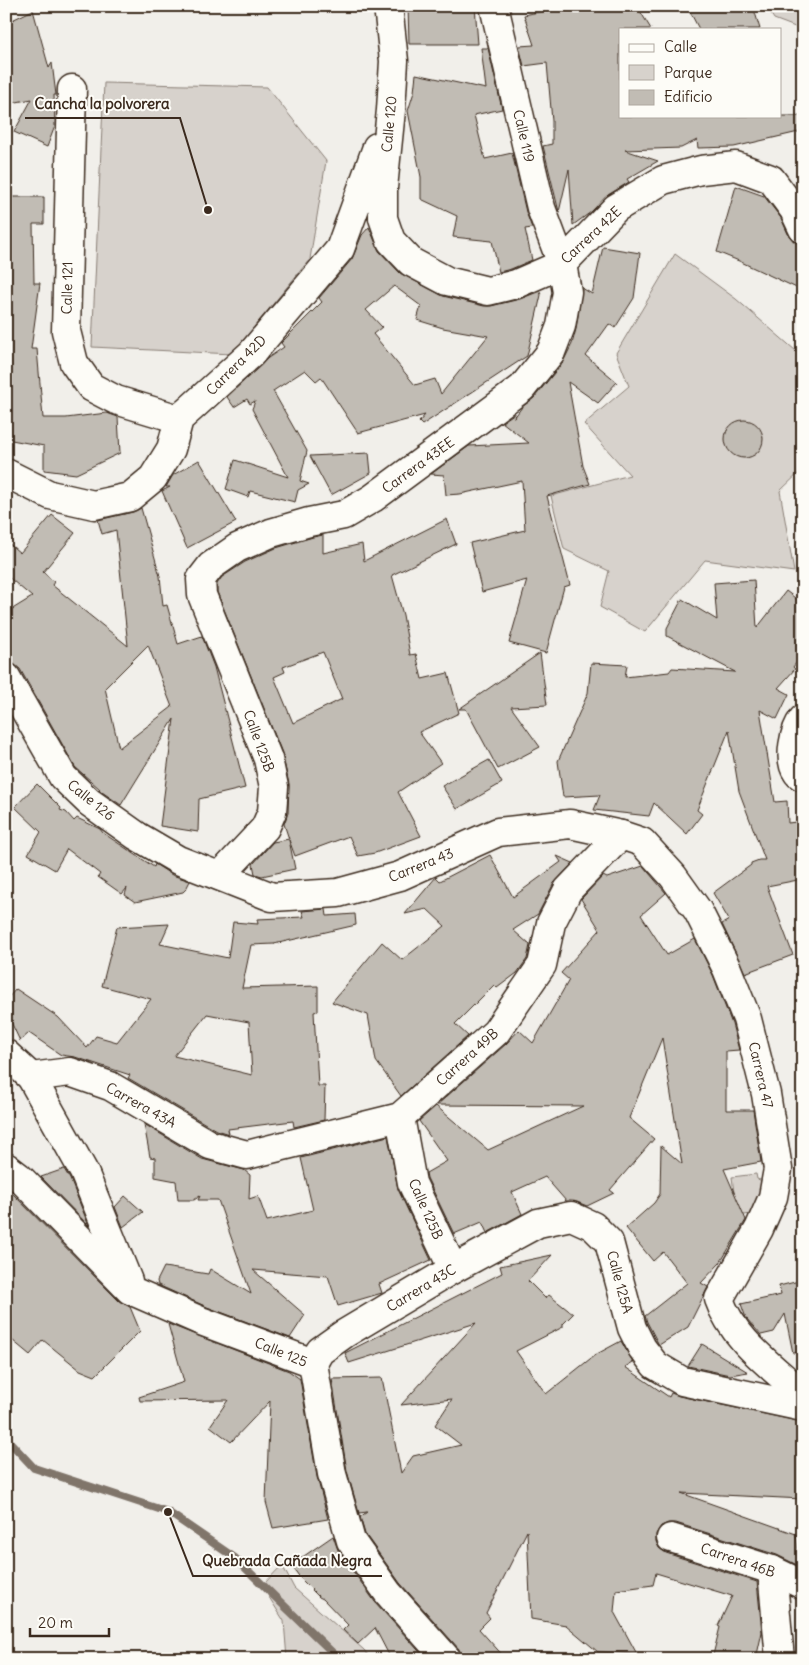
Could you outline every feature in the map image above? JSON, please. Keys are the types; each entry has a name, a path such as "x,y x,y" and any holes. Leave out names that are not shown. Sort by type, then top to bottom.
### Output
{"street":[{"name":"Calle 120","path":"388,6 394,61 383,188 383,218 391,241"},
{"name":"Calle 119","path":"494,6 541,208 562,264"},
{"name":"Calle 121","path":"72,89 66,331 74,363 91,387 116,400 179,419"},
{"name":"Carrera 42D","path":"179,419 251,354 340,249 391,110"},
{"name":"Carrera 42E","path":"391,241 411,262 447,281 488,291 516,284 562,264 616,208 663,180 701,170 736,166 771,179 794,210 803,229"},
{"name":"Carrera 43EE","path":"202,595 201,579 211,566 237,548 270,533 344,515 373,498 522,388 551,352 561,326 567,292 562,264"},
{"path":"6,473 50,495 94,504 130,497 153,478 171,449 179,419"},
{"name":"Calle 125B","path":"202,595 268,759 274,787 272,812 265,828 220,876"},
{"name":"Calle 126","path":"6,677 63,777 82,796 137,836 178,860 220,876"},
{"path":"799,775 792,752 799,724 803,719"},
{"name":"Carrera 43","path":"220,876 272,897 338,893 400,876 498,832 570,824 621,835"},
{"name":"Carrera 49B","path":"247,1155 400,1117 496,1032 542,965 551,923 568,890 621,835"},
{"name":"Carrera 47","path":"621,835 642,842 673,876 698,912 727,969 747,1019 766,1094 778,1169 773,1198 759,1229 719,1299 724,1314 742,1340 803,1395"},
{"path":"6,1054 31,1077 84,1172 127,1277 130,1290"},
{"name":"Carrera 43A","path":"31,1077 70,1072 110,1086 210,1145 247,1155"},
{"name":"Calle 125B","path":"400,1117 412,1182 453,1269"},
{"name":"Calle 125","path":"6,1167 19,1177 130,1290 200,1321 312,1363 332,1474 352,1542 388,1593 447,1659"},
{"name":"Calle 125A","path":"538,1223 571,1216 593,1226 609,1242 632,1328 642,1348 655,1365 682,1381 803,1408"},
{"name":"Carrera 43C","path":"312,1363 320,1351 344,1334 453,1269 538,1223"},
{"name":"Carrera 46B","path":"671,1538 772,1570 803,1585"},
{"path":"772,1570 780,1659"}],"green space":[{"path":"766,6 803,6 803,30 774,19"},
{"path":"104,83 267,87 326,161 310,259 232,354 92,347"},
{"path":"675,254 736,299 803,357 803,469 780,491 794,572 705,560 645,632 600,607 609,571 564,549 551,496 630,475 584,424 629,386 616,353"},
{"path":"756,1174 757,1179 763,1181 766,1212 737,1216 732,1177"},
{"path":"282,1565 294,1588 364,1650 371,1659 287,1659 284,1621 262,1586"}],"building":[{"path":"408,6 475,6 478,44 409,44"},
{"path":"567,6 637,6 650,28 619,28 619,118 782,118 782,116 803,116 803,131 734,147 698,148 697,140 681,148 625,150 658,161 627,179 629,182 608,195 591,212 573,225 569,169 559,212 543,146 552,144 547,63 524,66 519,46 534,45 524,15"},
{"path":"687,6 753,6 760,28 698,28"},
{"path":"33,10 49,68 52,63 56,95 54,95 55,126 47,147 14,132 32,99 6,104 6,23"},
{"path":"481,48 488,48 502,109 474,115 485,159 512,153 526,212 532,228 525,229 532,260 499,272 492,241 453,237 457,216 421,199 421,177 408,111 414,92 416,74 486,89"},
{"path":"736,186 764,196 781,218 789,236 795,242 803,244 803,291 717,252"},
{"path":"6,197 44,197 44,224 33,224 34,283 40,283 31,349 37,349 43,418 66,418 107,413 118,417 120,453 76,474 44,470 44,446 6,439"},
{"path":"369,227 379,251 400,273 443,296 491,306 520,299 540,291 541,295 527,356 422,425 419,422 425,415 358,433 321,377 316,381 305,370 273,391 307,451 300,481 309,484 298,490 295,502 250,491 248,497 226,489 235,460 288,477 252,409 255,401 250,404 247,399 234,407 227,397 268,358 284,347 281,343 322,302 319,298 352,259 362,235","holes":["394,286 421,306 417,320 443,328 488,336 441,394 435,379 415,385 373,334 382,327 366,310"]},
{"path":"603,247 640,253 634,298 615,328 609,324 586,356 617,382 598,403 568,382 583,466 590,484 547,496 570,585 564,587 546,653 509,643 527,580 482,592 470,543 525,530 522,481 460,494 446,495 444,475 431,474 469,446 529,443 502,422 515,413 514,418 522,407 534,398 563,362 572,344 576,329 582,288 592,294"},
{"path":"744,420 758,425 763,439 758,453 744,458 730,453 725,439 730,425"},
{"path":"369,453 371,473 331,495 310,456"},
{"path":"199,460 236,522 187,548 162,491 170,487 166,487 173,475"},
{"path":"141,508 160,576 163,606 167,605 178,644 202,636 214,667 245,788 199,799 198,832 160,826 174,719 121,805 99,790 75,767 20,669 12,663 6,651 6,613 32,597 6,575 6,541 20,553 52,515 75,533 43,572 54,582 52,585 128,646 116,530 102,534 98,520 133,512","holes":["148,645 172,707 119,748 105,688"]},
{"path":"447,519 456,544 392,575 403,615 410,655 416,654 422,679 448,673 459,713 419,732 441,763 398,792 421,836 375,853 358,856 349,836 295,856 289,840 295,869 262,876 255,874 253,864 273,842 289,839 284,824 288,813 289,784 282,753 217,592 217,584 222,577 245,562 276,548 323,535 323,553 362,544 364,561","holes":["323,652 342,699 293,723 274,677 285,672 283,667"]},
{"path":"754,580 757,628 786,591 803,604 803,654 793,667 795,669 778,688 789,694 777,719 760,710 775,802 787,801 788,823 796,822 803,866 803,879 767,886 793,955 745,973 722,924 729,920 713,893 751,865 751,863 765,860 739,791 729,730 697,810 702,814 687,834 654,803 649,816 594,810 600,795 563,797 558,761 588,693 591,663 627,665 625,677 669,672 672,668 735,672 667,636 667,628 682,599 717,620 714,583"},
{"path":"540,653 547,705 511,707 540,747 498,769 466,709 459,709"},
{"path":"489,760 502,783 457,809 442,786"},
{"path":"37,784 61,808 60,810 66,812 74,821 77,818 100,829 103,833 154,867 155,864 172,875 190,881 186,889 183,892 135,902 125,895 127,888 122,894 98,877 100,874 67,849 55,870 28,854 41,832 15,807"},
{"path":"490,855 513,897 561,862 557,856 573,863 554,883 538,914 513,930 530,945 527,959 517,973 497,988 494,985 455,1024 468,1036 401,1096 376,1061 368,1015 332,1002 382,942 402,960 445,926 427,909 405,914 436,877 440,881"},
{"path":"643,866 666,893 641,915 667,955 695,939 713,975 732,1024 739,1050 726,1051 726,1110 753,1110 761,1162 724,1169 746,1220 720,1263 701,1283 708,1287 688,1327 659,1345 645,1316 687,1283 663,1252 653,1261 626,1228 654,1203 660,1194 661,1146 682,1164 662,1038 629,1118 654,1139 610,1190 614,1193 587,1206 577,1202 566,1201 545,1177 512,1192 522,1214 487,1233 482,1222 454,1234 426,1173 447,1161 419,1121 436,1106 488,1150 583,1106 437,1105 506,1044 519,1030 533,1043 569,980 561,973 600,930 581,899 603,876 607,878"},
{"path":"326,909 327,916 355,914 356,925 274,944 251,945 242,988 318,986 318,1011 314,1012 318,1086 325,1086 324,1120 294,1127 293,1121 228,1129 229,1134 216,1130 128,1078 130,1075 75,1057 61,1055 29,1033 20,1041 11,1022 6,1019 6,1000 16,989 58,1017 87,1048 96,1036 117,1042 151,999 102,986 117,927 169,924 160,944 228,958 233,922 258,924 257,919 304,917 302,911","holes":["207,1014 249,1022 252,1075 174,1056"]},
{"path":"144,1124 202,1159 244,1170 250,1175 249,1199 258,1196 267,1221 313,1210 301,1158 388,1136 398,1189 431,1260 379,1284 382,1293 338,1306 328,1276 253,1270 305,1315 290,1338 207,1307 158,1285 157,1281 164,1267 208,1274 210,1269 251,1294 218,1200 198,1200 200,1196 194,1200 178,1200 176,1181 155,1177 155,1158 150,1157"},
{"path":"64,1169 70,1179 89,1226 41,1177"},
{"path":"6,1187 119,1301 130,1307 140,1331 95,1376 80,1370 43,1340 30,1355 6,1335"},
{"path":"125,1196 143,1212 123,1227 115,1207"},
{"path":"552,1255 528,1281 545,1298 549,1295 573,1314 563,1324 563,1327 516,1351 546,1394 595,1355 621,1341 633,1362 625,1367 669,1397 671,1393 803,1422 803,1499 681,1493 796,1534 798,1550 803,1551 803,1568 777,1555 676,1523 668,1523 661,1526 656,1534 659,1548 666,1553 757,1582 762,1632 756,1659 712,1659 720,1627 718,1626 732,1596 656,1573 653,1585 616,1590 614,1612 637,1654 598,1652 566,1625 531,1619 527,1531 486,1613 490,1618 479,1629 506,1659 462,1659 459,1649 400,1583 365,1534 360,1517 367,1512 359,1513 347,1471 332,1379 382,1378 401,1473 413,1456 461,1445 435,1425 452,1399 401,1405 476,1323 349,1363 345,1353 502,1273 500,1266"},
{"path":"803,1280 803,1352 793,1353 785,1314 774,1332 761,1335 746,1318 741,1304 781,1295 779,1286"},
{"path":"168,1324 289,1371 300,1379 317,1477 328,1519 273,1528 266,1502 270,1401 231,1442 210,1426 228,1400 140,1401 139,1397 184,1382"},
{"path":"702,1344 748,1372 730,1375 688,1366"},
{"path":"333,1536 338,1550 375,1602 426,1659 391,1659 375,1628 358,1644 343,1630 348,1625 301,1579 291,1565"}],"waterway":[{"path":"6,1438 34,1468 168,1512 235,1558 335,1655 331,1659"}],"place":[{"name":"Cancha la polvorera","path":"208,210"},
{"name":"Quebrada Cañada Negra","path":"168,1512"}]}
